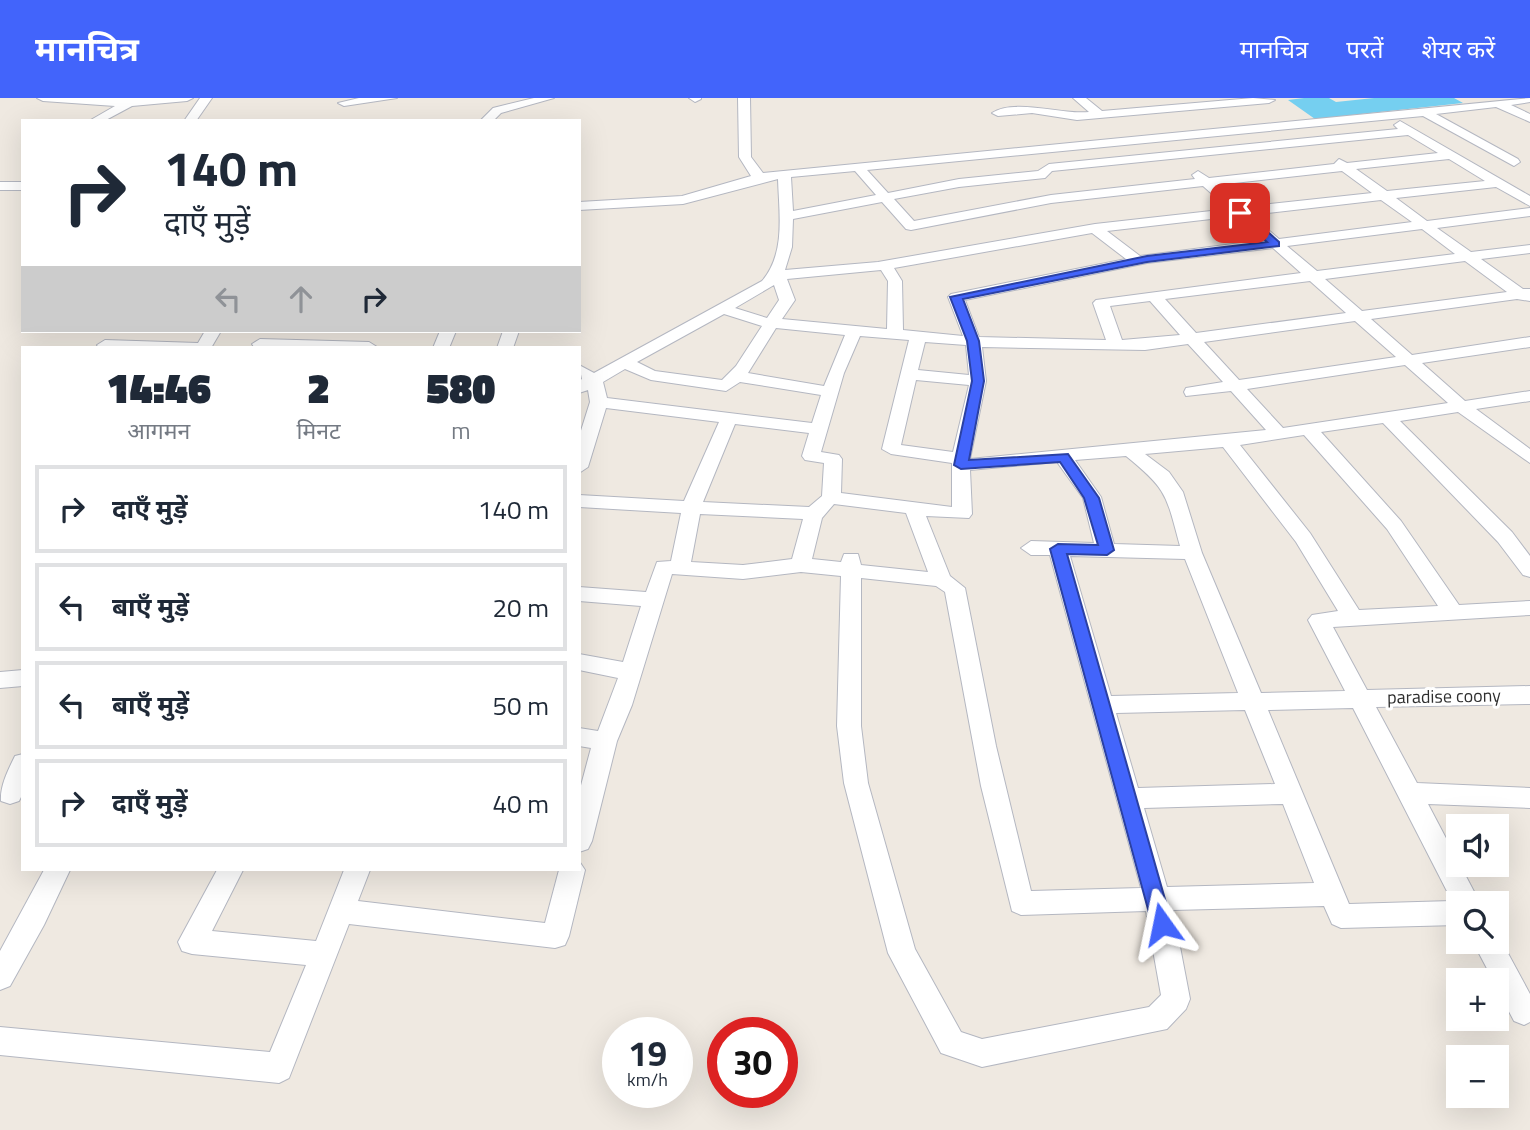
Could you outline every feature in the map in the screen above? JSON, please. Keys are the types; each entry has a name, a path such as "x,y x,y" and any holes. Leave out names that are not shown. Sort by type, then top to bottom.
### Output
{"street":[{"path":"43,98 129,103 187,98"},
{"path":"191,119 206,98"},
{"path":"344,104 391,98"},
{"path":"488,119 497,110 548,98"},
{"path":"744,98 745,157 748,165 760,177"},
{"path":"1018,98 1032,110 1091,130"},
{"path":"1079,98 1099,115 1269,100"},
{"path":"581,206 683,200 760,177 858,167 1091,130 1386,117 1530,99"},
{"path":"100,119 129,103"},
{"path":"1499,103 1530,118"},
{"path":"998,113 1032,110"},
{"path":"1424,112 1514,162"},
{"path":"1091,130 1099,115"},
{"path":"1386,117 1530,202"},
{"path":"786,216 959,183 1045,174 1044,171 1049,168 1410,131"},
{"path":"1310,141 1469,258 1527,296"},
{"path":"1175,155 1461,406 1530,458"},
{"path":"858,167 911,226 992,208 1204,180 1451,155"},
{"path":"626,363 651,374 726,386 740,377 769,323 787,300 778,275 786,233 784,174"},
{"path":"820,429 599,402 584,379 626,363 778,275 885,265 1095,228 1497,183"},
{"path":"0,186 21,186"},
{"path":"802,565 811,523 822,502 831,498 962,514 961,462 978,381 973,341 956,297 1137,261 1530,212"},
{"path":"1095,228 1137,261"},
{"path":"1116,345 1101,303 1530,249"},
{"path":"885,265 895,281 895,334"},
{"path":"723,309 769,323 973,341 1145,345 1527,296"},
{"path":"1154,297 1278,433"},
{"path":"831,498 833,458 811,456 831,392 855,330"},
{"path":"113,333 104,345 137,346"},
{"path":"918,336 891,449 961,462 1132,452 1227,441 1530,396"},
{"path":"262,341 338,346"},
{"path":"1192,392 1530,342"},
{"path":"909,374 978,381"},
{"path":"740,377 831,392"},
{"path":"581,460 599,402"},
{"path":"1387,417 1505,537 1530,570"},
{"path":"680,568 692,505 729,418"},
{"path":"1308,429 1394,525 1453,612"},
{"path":"1227,441 1303,538 1353,618"},
{"path":"1132,452 1162,476 1174,492 1192,552 1340,916 1446,913"},
{"path":"1063,457 1091,498 1107,550"},
{"path":"581,501 692,505 816,514"},
{"path":"914,508 941,580"},
{"path":"1031,548 1192,552"},
{"path":"851,564 849,726 856,783 902,953 951,1043 982,1053 1157,1019 1176,999 1157,898 1058,549"},
{"path":"581,829 605,741 631,672 664,567 743,572 802,565 851,564 941,580 956,588 978,720 1021,903 1332,894"},
{"path":"581,594 653,600"},
{"path":"1461,891 1319,620 1530,608"},
{"path":"581,662 631,672"},
{"path":"0,680 21,677"},
{"name":"paradise coony","path":"1102,705 1254,704 1357,697 1530,695"},
{"path":"581,737 605,741"},
{"path":"10,794 21,768"},
{"path":"1408,793 1530,798"},
{"path":"1129,798 1291,794"},
{"path":"0,977 35,917 57,871"},
{"path":"229,871 192,942 323,954"},
{"path":"0,1041 279,1068 357,871"},
{"path":"340,911 555,936 572,871"},
{"path":"1493,954 1524,1011"}],"water":[{"path":"1329,98 1336,102 1374,98 1454,98 1463,103 1315,119 1288,100"}],"route":[{"path":"1162,924 1157,898 1058,549 1107,550 1091,498 1063,457 961,465 978,381 973,341 956,297 1147,259 1276,244 1240,213"}]}
